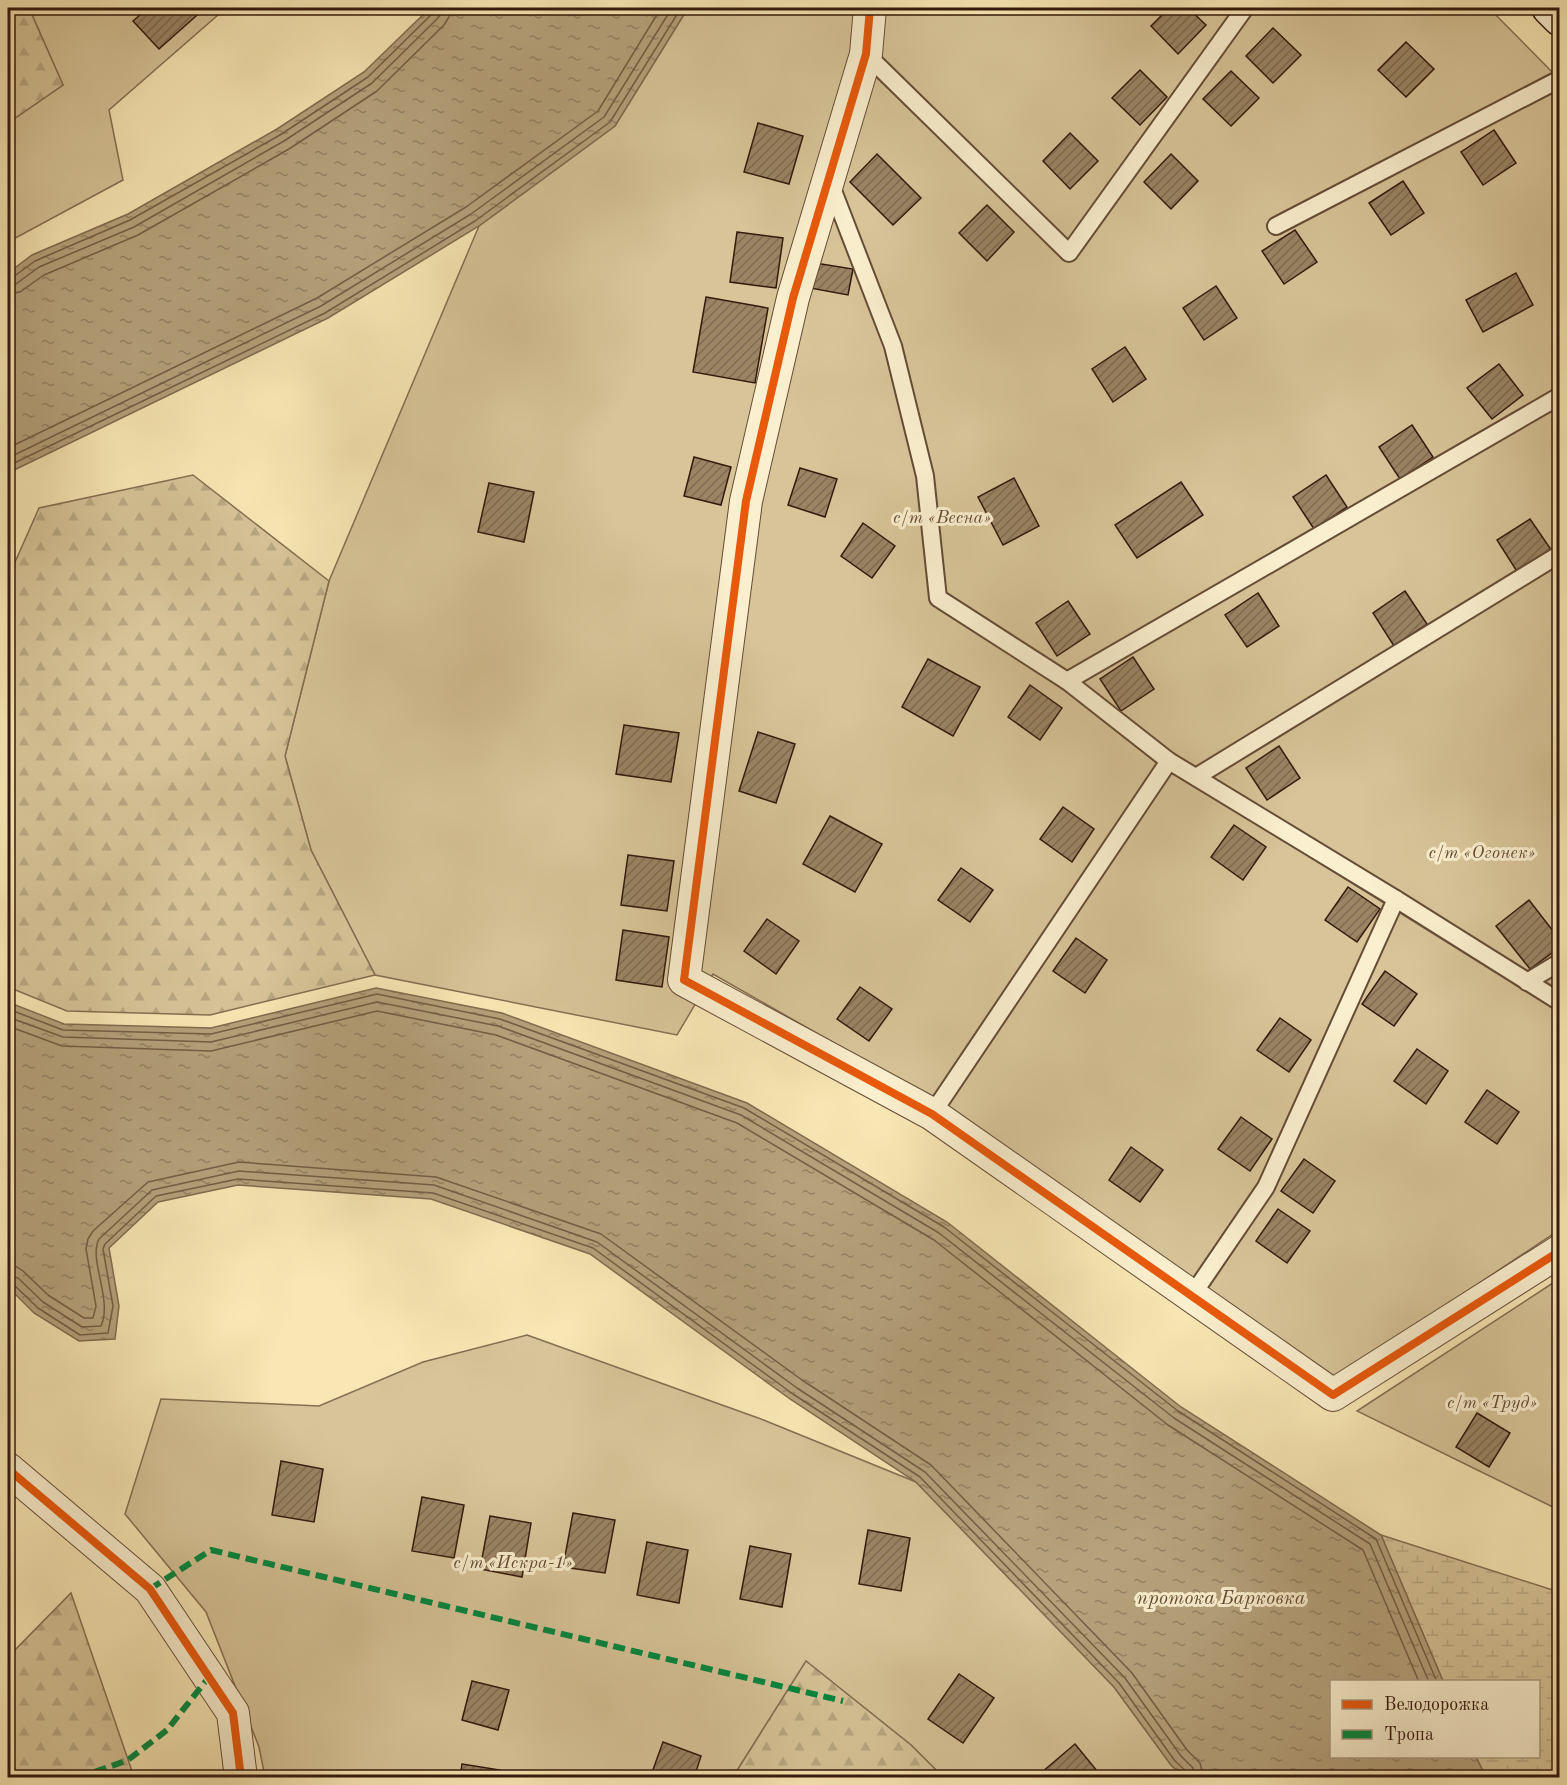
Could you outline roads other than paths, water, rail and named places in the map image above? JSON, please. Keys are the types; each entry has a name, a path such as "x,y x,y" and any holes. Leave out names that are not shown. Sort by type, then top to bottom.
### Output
{"main road":[{"path":"1549,8 1560,19"}],"street":[{"path":"870,8 866,54 793,298 746,501 684,980 932,1114 1333,1395 1560,1251"},
{"path":"8,1469 150,1589 233,1713 241,1778"}],"lane":[{"path":"866,54 1069,253 1245,8"},
{"path":"1276,226 1560,79"},
{"path":"829,179 893,346 925,476 938,598 1066,681 1169,761 1560,1002"},
{"path":"1066,681 1560,396"},
{"path":"1196,777 1560,554"},
{"path":"932,1114 1169,761"},
{"path":"1191,1297 1266,1187 1396,899"},
{"path":"1527,982 1560,962"}],"water":[{"path":"430,8 688,8 615,126 479,226 328,318 8,473 8,273 32,255 128,214 277,129 364,72"},
{"name":"протока Барковка","path":"376,988 502,1013 747,1103 947,1222 1181,1407 1381,1535 1443,1680 1330,1680 1330,1758 1476,1758 1486,1777 1184,1777 1171,1765 1114,1687 916,1482 790,1399 590,1254 431,1199 238,1185 158,1202 109,1248 119,1306 115,1339 79,1341 34,1313 8,1287 8,1002 64,1024 211,1028"}],"park label":[{"name":"с/т «Весна»","path":"942,517"},
{"name":"с/т «Огонек»","path":"1482,852"},
{"name":"с/т «Труд»","path":"1492,1402"},
{"name":"с/т «Искра-1»","path":"513,1562"}]}
